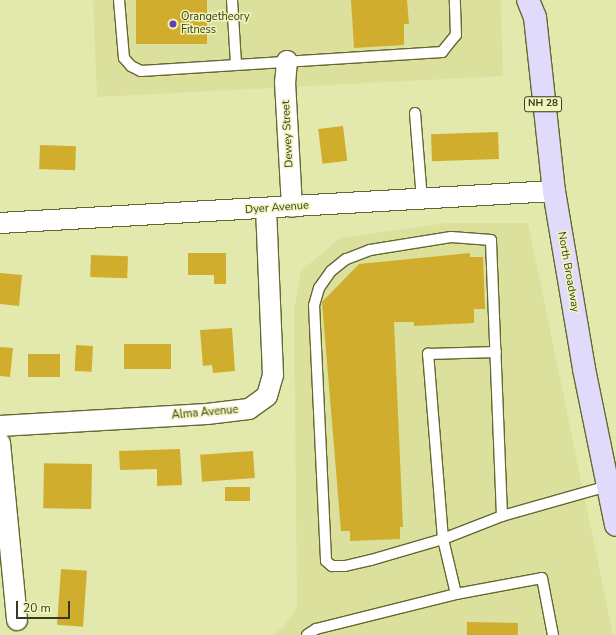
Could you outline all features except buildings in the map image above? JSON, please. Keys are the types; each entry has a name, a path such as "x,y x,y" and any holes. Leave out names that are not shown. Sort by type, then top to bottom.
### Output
{"main road":[{"name":"North Broadway","path":"534,6 554,191 584,369 616,526"}],"street":[{"name":"Dewey Street","path":"287,61 285,82 292,208"},
{"name":"Dyer Avenue","path":"0,223 292,208 554,191"},
{"name":"Alma Avenue","path":"0,426 207,414 249,409 267,396 273,375 266,209"},
{"path":"0,443 17,620"}],"lane":[{"path":"118,0 124,58 131,66 141,70 442,52 456,34 455,0"},
{"path":"232,0 236,64"},
{"path":"415,113 422,200"},
{"path":"502,516 491,240 451,237 370,250 346,259 331,271 319,288 314,305 326,561 332,566 345,566 442,539 502,516 608,486"},
{"path":"456,594 442,539 428,354 496,352"},
{"path":"307,635 316,629 456,594 542,578 553,635"}],"shaded area":[{"path":"93,0 501,0 503,76 97,97"},
{"path":"446,223 528,223 613,635 272,635 284,626 297,608 294,311 301,271 340,238"}],"place":[{"name":"Orangetheory Fitness","path":"173,24"}]}
